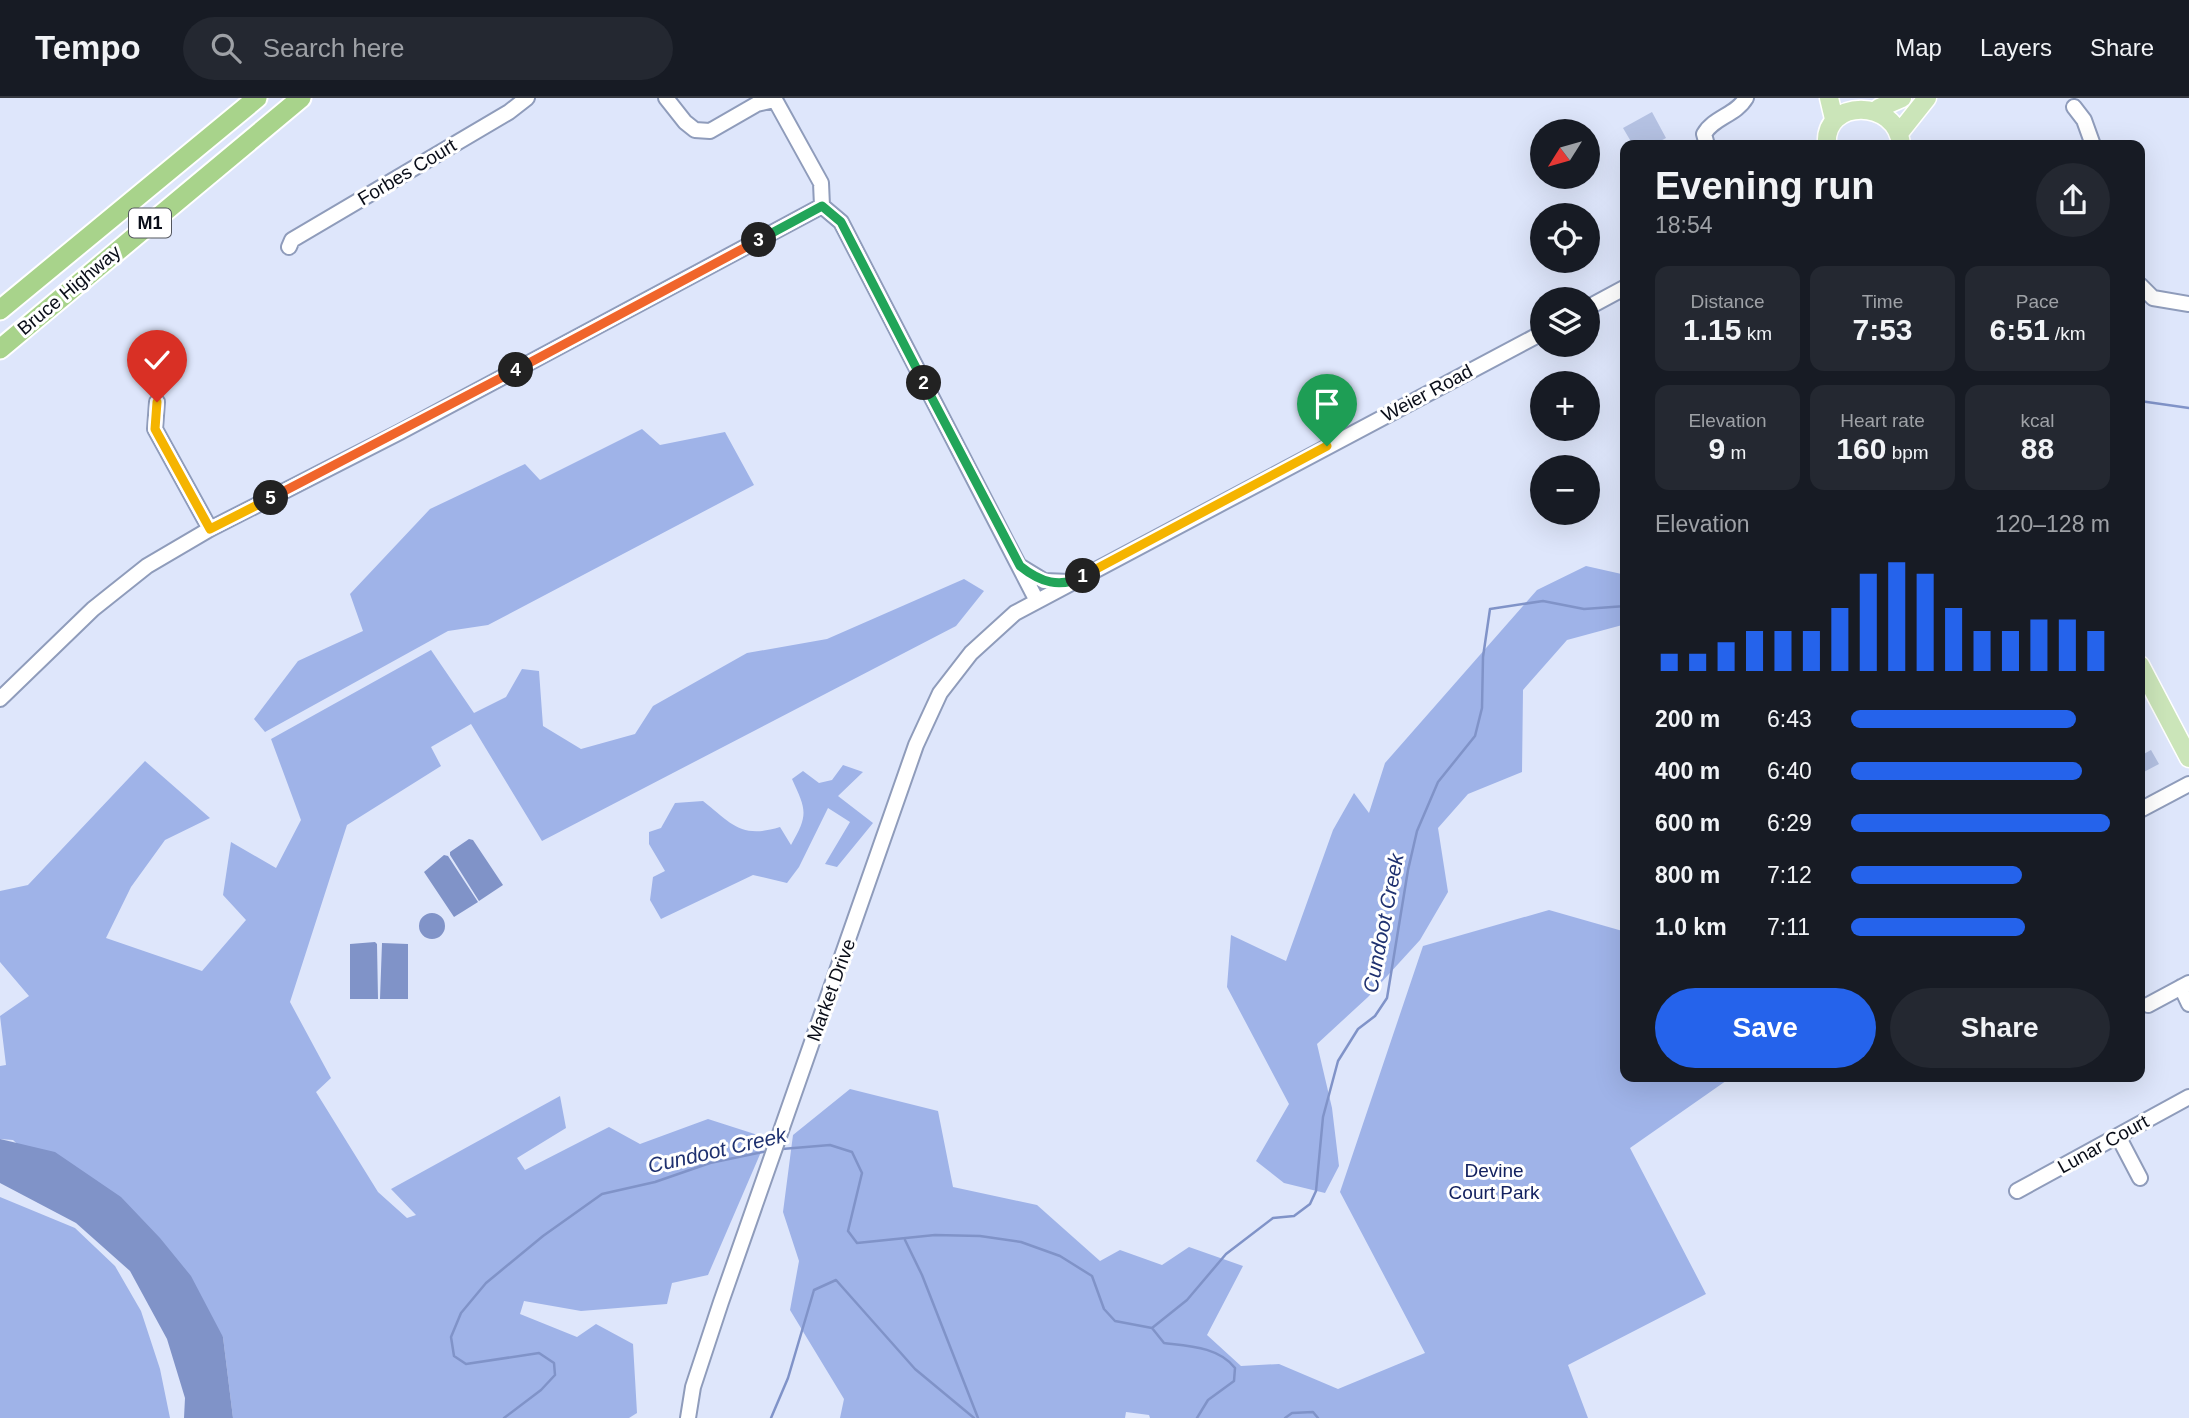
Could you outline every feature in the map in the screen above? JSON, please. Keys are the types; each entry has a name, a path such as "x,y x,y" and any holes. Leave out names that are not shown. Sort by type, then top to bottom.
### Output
{"highway":[{"name":"Bruce Highway","path":"0,310 257,98"},
{"name":"Bruce Highway","path":"0,349 301,98"}],"main road":[{"path":"1829,98 1834,119"},
{"path":"1879,107 1902,98"},
{"path":"1900,139 1927,98"},
{"path":"1827,140 1828,129 1834,119 1855,101 1879,107 1895,122 1900,139"},
{"path":"2145,674 2189,758"}],"street":[{"name":"Forbes Court","path":"289,247 292,240 509,112 527,98"},
{"path":"666,98 695,130 710,131 757,104 774,99 821,183 822,206 841,222 1037,601"},
{"path":"1706,140 1704,134 1709,126 1737,110 1746,98"},
{"path":"2074,107 2084,120 2091,140"},
{"path":"0,699 93,609 148,566 210,529 400,432 822,206"},
{"path":"2145,290 2153,298 2189,304"},
{"path":"1600,301 1620,291"},
{"name":"Weier Road","path":"1037,601 1530,339"},
{"path":"157,402 155,429 210,529"},
{"path":"1020,566 1045,581 1072,582"},
{"name":"Market Drive","path":"688,1418 693,1387 721,1302 746,1237 789,1103 855,924 916,745 940,693 971,653 1015,613 1037,601"},
{"path":"2145,807 2189,784"},
{"path":"2148,1005 2185,985 2189,1003"},
{"name":"Lunar Court","path":"2017,1191 2189,1097"},
{"path":"2118,1136 2140,1178"}],"green space":[{"path":"642,429 660,445 725,432 754,485 488,625 448,631 265,732 254,719 298,661 363,631 350,594 430,509 525,464 540,480"},
{"path":"1586,566 1620,574 1620,626 1567,640 1523,690 1522,772 1468,794 1438,828 1448,892 1420,940 1368,997 1317,1044 1332,1108 1339,1166 1325,1193 1284,1183 1256,1161 1289,1104 1227,987 1231,935 1286,961 1333,830 1354,793 1369,813 1385,763 1537,590"},
{"path":"964,579 984,591 956,626 542,841 471,724 431,747 441,766 347,825 290,1002 331,1078 316,1092 378,1192 407,1218 416,1215 391,1189 560,1096 566,1128 517,1158 525,1170 609,1127 640,1144 708,1119 767,1138 708,1275 672,1283 667,1304 581,1311 524,1301 520,1314 577,1337 596,1324 633,1344 637,1413 629,1418 233,1418 223,1337 13,1140 0,1139 0,1066 6,1065 0,1016 29,996 0,962 0,891 28,885 145,761 210,818 165,840 131,887 106,938 202,971 246,920 223,895 231,842 276,868 301,820 271,739 431,650 474,713 506,697 522,669 539,671 543,726 581,749 635,734 653,706 747,653 827,639"},
{"path":"843,765 863,772 838,796 873,823 837,867 825,864 850,822 828,808 799,867 787,883 753,875 661,919 650,900 653,877 665,871 649,844 649,832 661,828 675,803 703,801 730,822 746,830 780,827 791,845 801,826 804,812 792,779 803,771 819,783 832,780"},
{"name":"Devine Court Park","path":"1549,910 1620,930 1620,1082 1724,1082 1630,1148 1706,1294 1568,1365 1588,1418 1150,1418 1149,1415 1126,1412 1125,1418 840,1418 844,1399 790,1310 799,1261 783,1212 793,1135 850,1089 938,1111 953,1187 1037,1205 1100,1261 1120,1250 1162,1265 1189,1247 1243,1266 1207,1335 1241,1366 1279,1364 1338,1389 1425,1353 1340,1192 1423,946"},
{"path":"0,1197 75,1228 115,1266 141,1311 160,1369 170,1418 0,1418"}],"shaded area":[{"path":"469,839 473,840 503,885 479,901 450,855 450,852"},
{"path":"444,855 448,856 478,902 454,917 424,872"},
{"path":"432,913 441,917 445,926 441,935 432,939 423,935 419,926 423,917"},
{"path":"375,942 378,999 350,999 350,944"},
{"path":"382,943 408,944 408,999 380,999"},
{"path":"0,1139 55,1152 121,1197 160,1238 191,1276 223,1337 233,1418 184,1418 185,1398 167,1339 130,1271 76,1223 0,1183"}],"building":[{"path":"1652,112 1666,138 1630,140 1623,128"},
{"path":"2151,750 2159,764 2145,771 2145,753"}],"waterway":[{"name":"Cundoot Creek","path":"2145,402 2189,408"},
{"name":"Cundoot Creek","path":"782,1149 830,1145 852,1152 862,1173 848,1231 857,1243 935,1235 980,1236 1021,1242 1060,1256 1092,1276 1104,1309 1115,1321 1152,1328 1187,1300 1226,1254 1273,1218 1294,1216 1310,1204 1316,1191 1323,1117 1338,1061 1358,1029 1375,1016 1387,998 1417,831 1438,782 1475,736 1482,708 1483,657 1490,609 1543,601 1584,609 1620,606"},
{"name":"Cundoot Creek","path":"504,1418 541,1390 555,1375 554,1363 539,1353 466,1364 454,1356 451,1337 461,1313 486,1283 543,1236 602,1194 655,1182 710,1163 768,1151"},
{"path":"905,1240 922,1275 978,1418"},
{"path":"771,1418 788,1378 814,1290 836,1280 915,1369 974,1418"},
{"path":"1152,1328 1164,1343 1212,1352 1235,1368 1234,1381 1208,1400 1197,1418"},
{"path":"1285,1418 1292,1413 1313,1412 1318,1418"}],"route":[{"path":"157,402 155,429 210,529 400,432 822,206 841,222 1020,566 1038,579 1056,583 1072,582 1327,446"}]}
